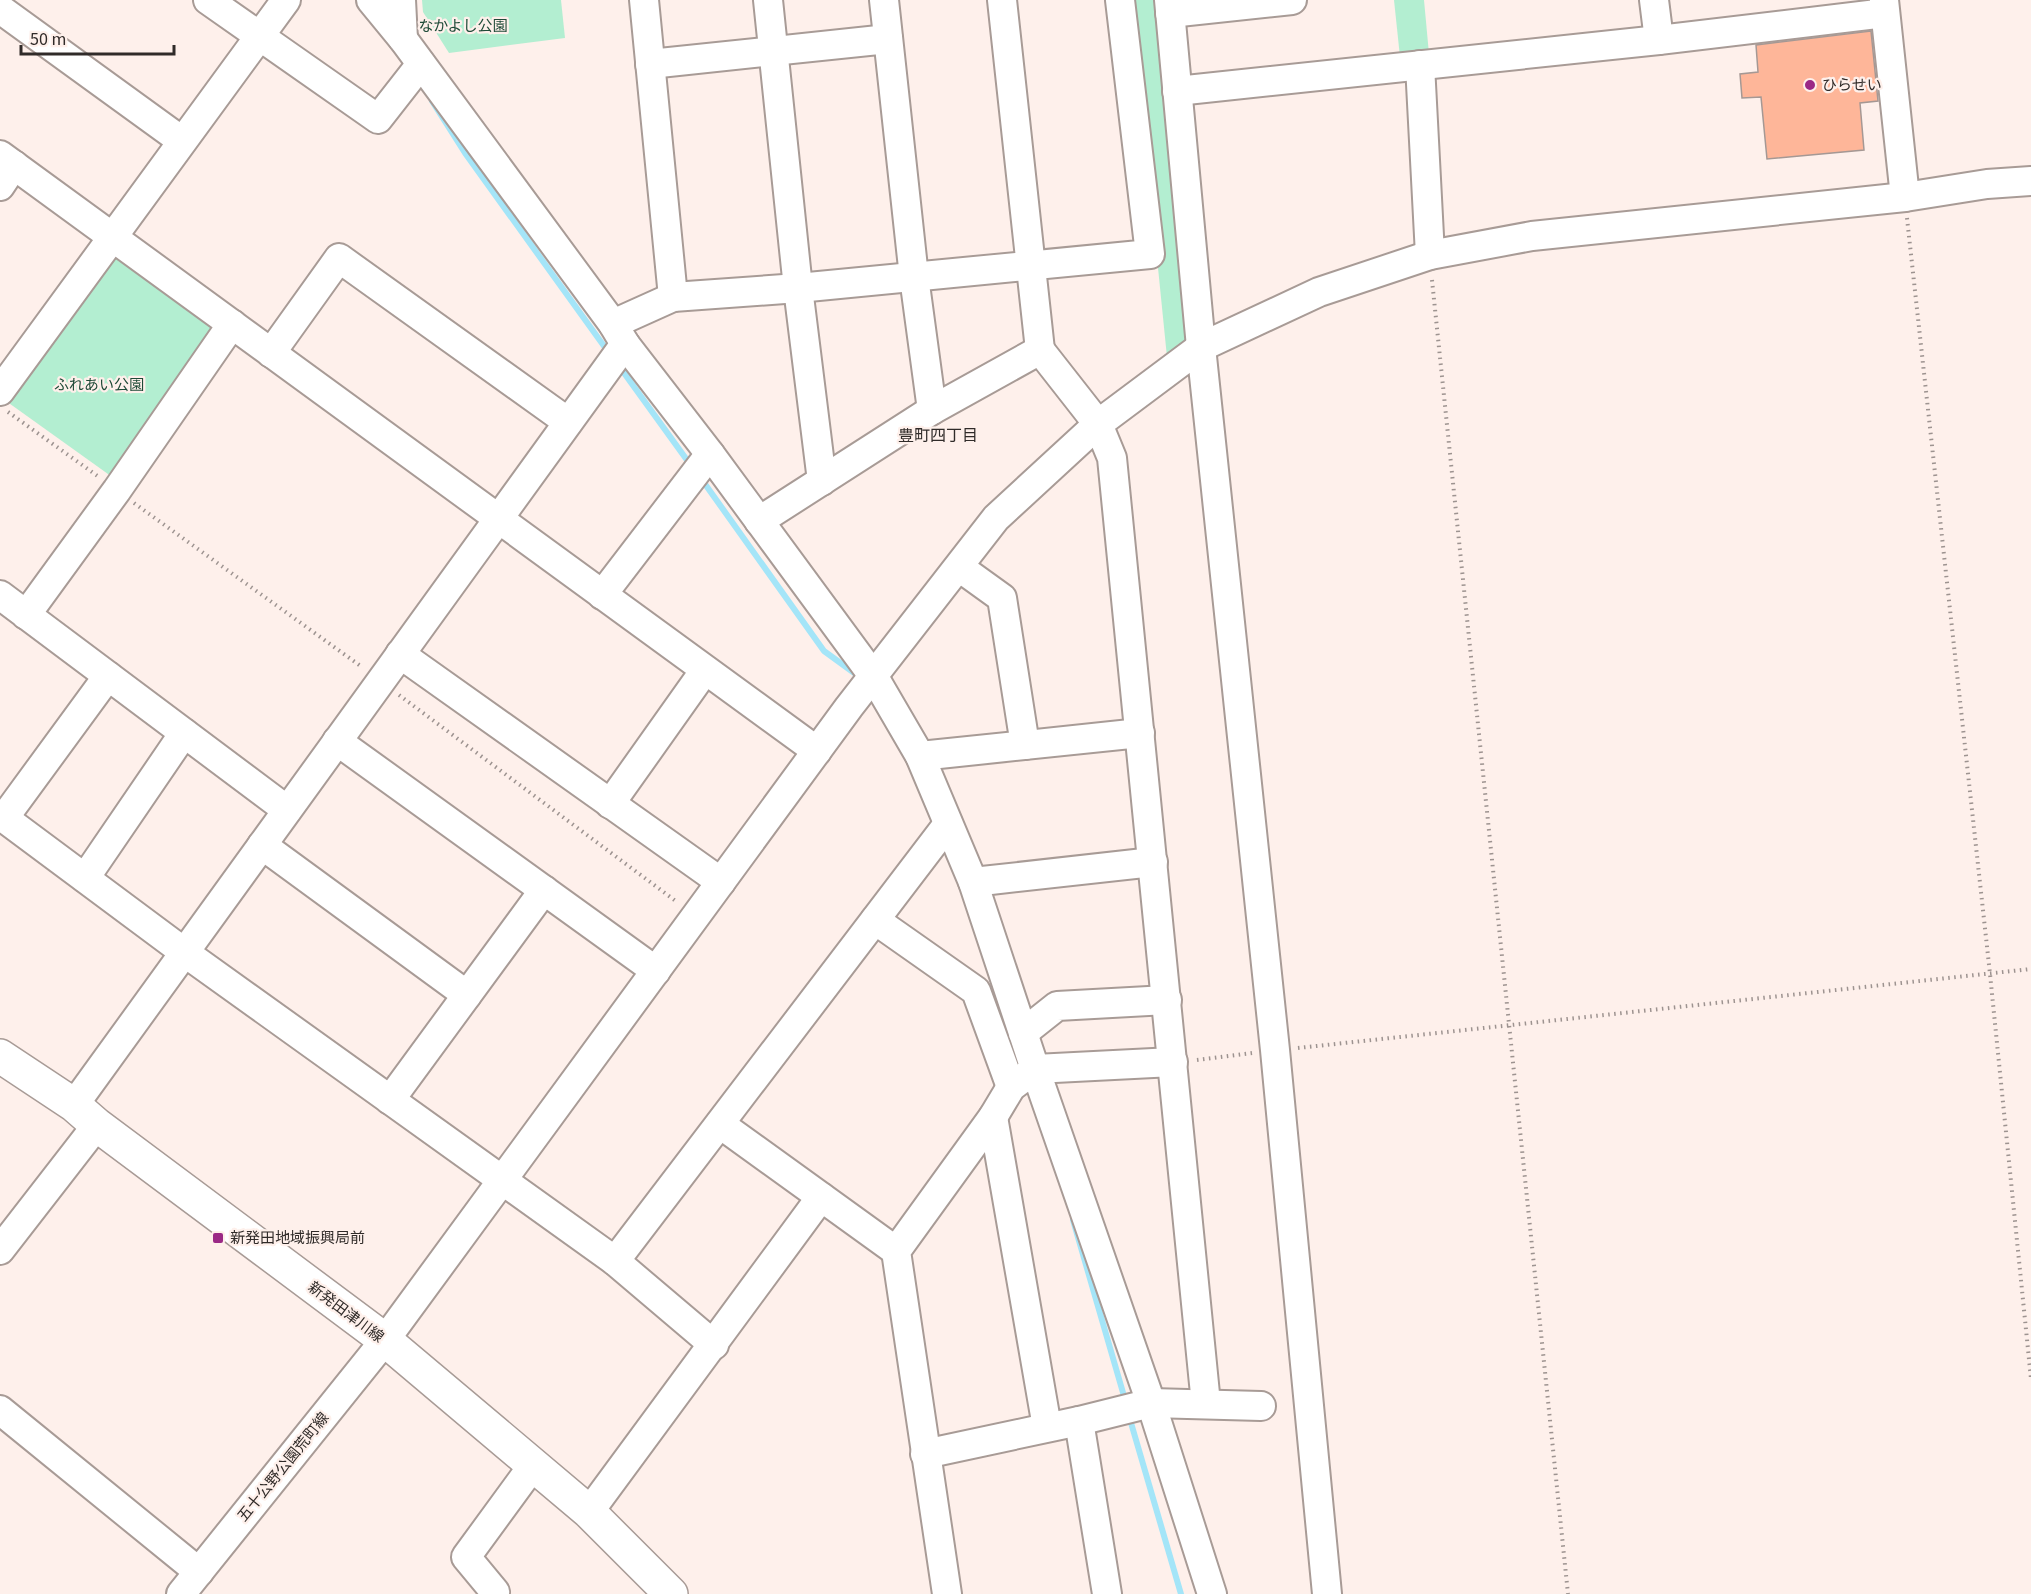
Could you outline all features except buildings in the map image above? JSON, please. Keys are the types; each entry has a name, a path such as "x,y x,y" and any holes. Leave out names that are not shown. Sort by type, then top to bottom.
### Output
{"main road":[{"name":"新発田津川線","path":"3,1065 85,1115 385,1340 589,1512 663,1591"}],"street":[{"path":"208,0 378,119 421,64"},
{"path":"2,389 286,0"},
{"path":"371,0 403,39 874,677 920,756 973,882 1151,1403 1212,1594"},
{"path":"401,0 403,39"},
{"path":"644,0 673,297"},
{"path":"768,0 798,288 822,481"},
{"path":"884,0 914,277 932,410"},
{"path":"1002,0 1040,350 1098,424 1112,458 1206,1404"},
{"path":"0,1250 184,952 568,422 619,334 673,297 798,288 1150,254 1120,0"},
{"path":"1292,0 1169,6 1201,347 1275,1050 1327,1594"},
{"path":"1654,0 1659,40"},
{"path":"1177,91 1659,40 1885,6 1905,197"},
{"path":"0,9 182,141"},
{"path":"650,64 773,53 888,39"},
{"path":"1420,66 1430,255"},
{"path":"5,169 112,237 817,751"},
{"name":"五十公野公園荒町線","path":"190,1583 385,1340 817,751 996,518 1098,424 1201,347 1319,292 1430,255 1532,237 1905,197 1987,184 2031,181"},
{"path":"271,353 339,258 568,422"},
{"path":"26,615 117,490 232,324"},
{"path":"759,521 932,410 1040,350"},
{"path":"602,595 710,454"},
{"path":"959,567 1002,598 1025,745"},
{"path":"0,596 287,810"},
{"path":"400,654 721,882"},
{"path":"610,804 705,670"},
{"path":"108,676 2,817 184,952 615,1261 714,1344"},
{"path":"85,878 184,733"},
{"path":"920,756 1140,733"},
{"path":"337,741 656,970"},
{"path":"615,1261 948,824"},
{"path":"262,845 467,995"},
{"path":"973,882 1153,862"},
{"path":"390,1100 544,890"},
{"path":"876,920 976,991 1011,1087"},
{"path":"1023,1033 1057,1006 1167,1000"},
{"path":"947,1594 896,1251 969,1147 993,1117 1011,1087 1035,1069 1173,1062"},
{"path":"993,1117 1047,1427"},
{"path":"720,1124 896,1251"},
{"path":"589,1512 821,1197"},
{"path":"925,1454 1151,1403 1261,1406"},
{"path":"0,1410 190,1583"},
{"path":"1079,1421 1107,1594"},
{"path":"494,1594 495,1592 466,1557 534,1464"}],"path":[{"path":"1905,197 1990,974 2031,1380"},
{"path":"1430,255 1569,1594"},
{"path":"2,389 117,490 381,681 696,916"},
{"path":"1173,1062 2031,969"}],"green space":[{"name":"なかよし公園","path":"422,0 561,0 565,38 449,53 423,12"},
{"path":"1131,0 1164,0 1197,346 1168,367"},
{"path":"1394,0 1424,0 1429,54 1400,57"},
{"name":"ふれあい公園","path":"111,252 216,329 115,479 6,401"}],"waterway":[{"path":"432,101 465,153 609,353"},
{"path":"619,366 692,467"},
{"path":"700,477 824,651 857,675"},
{"path":"1073,1220 1126,1403"},
{"path":"1129,1416 1181,1594"}],"place":[{"name":"ひらせい","path":"1810,85"},
{"name":"新発田地域振興局前","path":"218,1238"}],"district":[{"name":"豊町四丁目","path":"938,435"}]}
